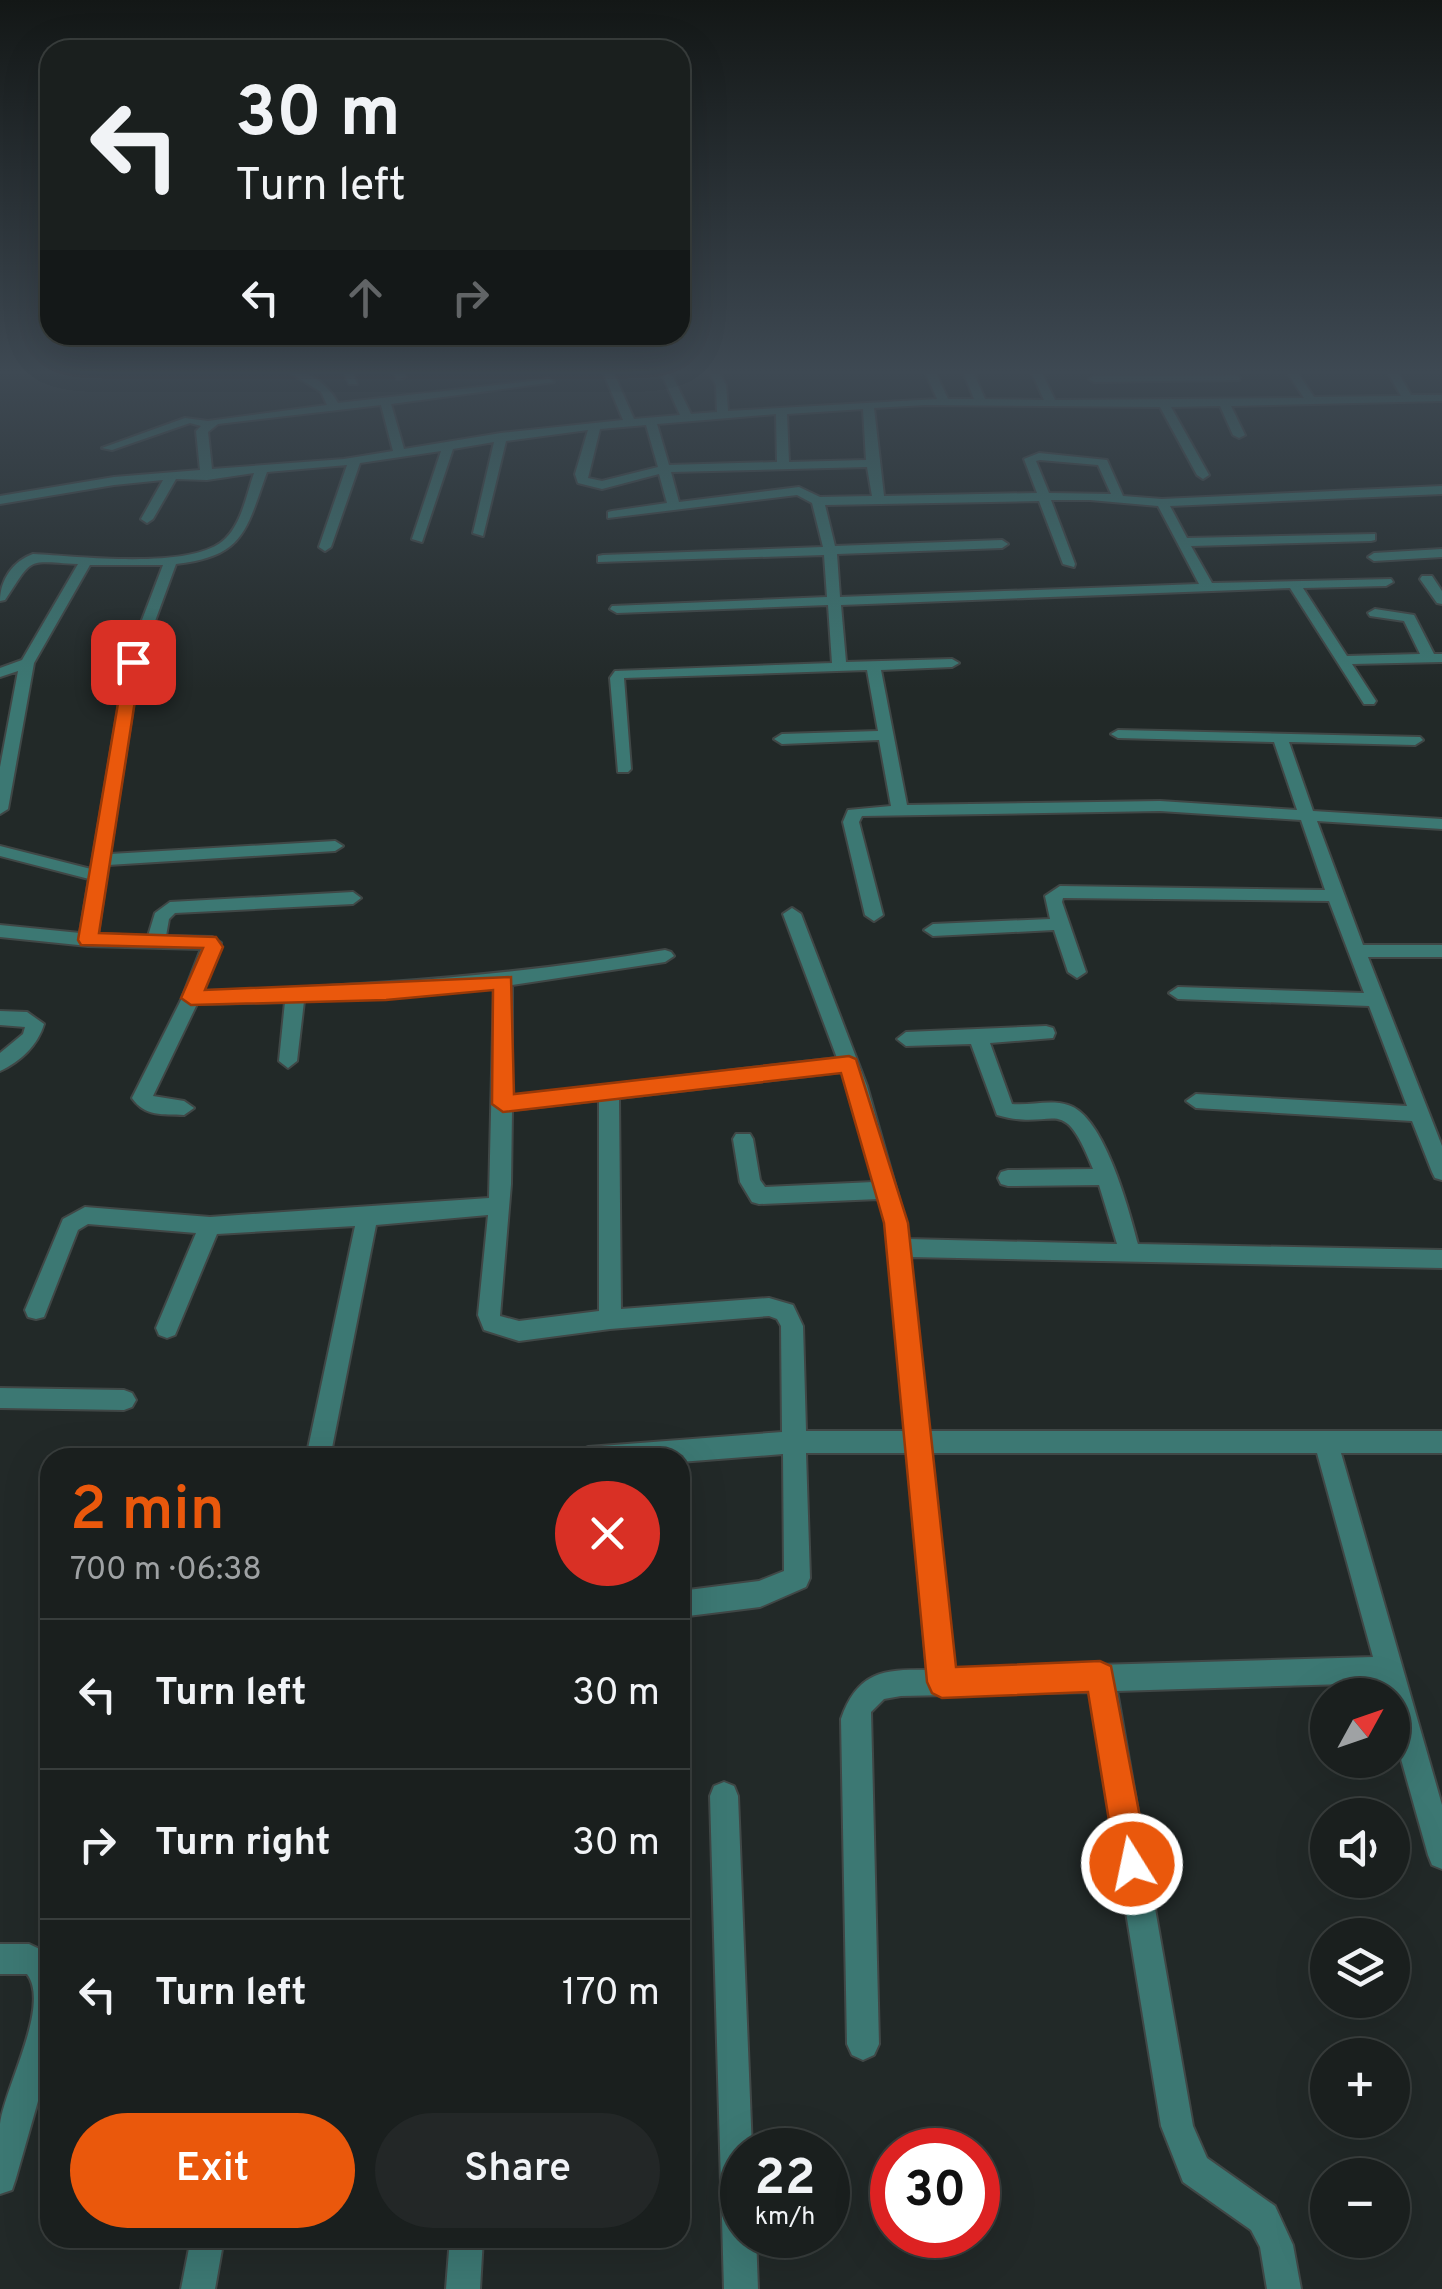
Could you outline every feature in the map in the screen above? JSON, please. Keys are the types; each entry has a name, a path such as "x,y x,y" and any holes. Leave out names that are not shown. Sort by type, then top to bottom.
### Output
{"street":[{"path":"0,500 52,489 207,476"},
{"path":"0,598 28,559 171,560 212,553 232,540 260,476"},
{"path":"325,546 349,476"},
{"path":"418,539 439,476"},
{"path":"479,532 492,476"},
{"path":"583,476 582,480 602,485 638,476"},
{"path":"666,476 674,506"},
{"path":"874,476 878,499"},
{"path":"1036,476 1069,564"},
{"path":"1109,476 1120,500"},
{"path":"147,519 171,477"},
{"path":"612,516 799,492 818,501 1098,496 1162,503 1442,490"},
{"path":"818,501 830,551 839,665"},
{"path":"1162,503 1208,588"},
{"path":"1183,542 1371,537"},
{"path":"603,559 1002,544"},
{"path":"1374,557 1442,553"},
{"path":"88,940 133,662 171,560"},
{"path":"0,809 27,663 86,561"},
{"path":"1427,578 1442,600"},
{"path":"617,609 1386,582"},
{"path":"1294,584 1368,701"},
{"path":"1375,613 1410,618 1436,658"},
{"path":"1340,660 1436,658"},
{"path":"0,672 27,663"},
{"path":"624,769 617,678 620,674 952,663"},
{"path":"872,665 900,810"},
{"path":"782,739 886,734"},
{"path":"1118,734 1415,740"},
{"path":"1280,736 1334,896 1442,1172"},
{"path":"874,916 851,818 862,811 1128,805 1442,824"},
{"path":"0,852 99,868 335,846"},
{"path":"1077,972 1053,902 1053,896 1060,892 1334,896"},
{"path":"156,941 161,916 170,908 353,898"},
{"path":"792,914 849,1064 886,1190 898,1248 942,1682"},
{"path":"933,930 1060,924"},
{"path":"0,931 88,940 212,944 191,998 142,1098 151,1106 184,1108"},
{"path":"1356,951 1442,951"},
{"path":"191,998 423,990 504,982 665,956"},
{"path":"504,982 503,1104 489,1315 492,1323 519,1331 610,1319 769,1307 785,1312 792,1326 797,1578 760,1594 690,1603"},
{"path":"1178,993 1375,1000"},
{"path":"288,1061 295,996"},
{"path":"0,1018 27,1019 35,1024 32,1036 0,1064"},
{"path":"906,1039 1046,1033"},
{"path":"978,1036 1004,1110 1071,1114 1122,1214 1130,1255"},
{"path":"503,1104 849,1064"},
{"path":"609,1092 610,1319"},
{"path":"1196,1101 1420,1114"},
{"path":"743,1139 750,1182 759,1196 886,1190"},
{"path":"1008,1178 1106,1177"},
{"path":"36,1310 70,1226 79,1218 210,1226 498,1206"},
{"path":"320,1448 366,1217"},
{"path":"167,1328 210,1226"},
{"path":"898,1248 1442,1259"},
{"path":"0,1398 124,1400"},
{"path":"690,1450 795,1442 1442,1442"},
{"path":"1326,1443 1442,1856"},
{"path":"863,2044 855,1718 859,1702 877,1686 1100,1676 1388,1670"},
{"path":"1100,1676 1177,2126 1195,2170 1263,2218 1276,2245 1284,2289"},
{"path":"724,1796 741,2289"},
{"path":"0,1959 29,1959 40,1964"},
{"path":"0,2178 40,2040"},
{"path":"198,2289 206,2248"},
{"path":"463,2289 466,2248"}],"route":[{"path":"133,662 88,940 209,942 213,947 191,998 386,992 504,982 503,1104 849,1064 896,1223 942,1682 1100,1676 1132,1864"}]}
